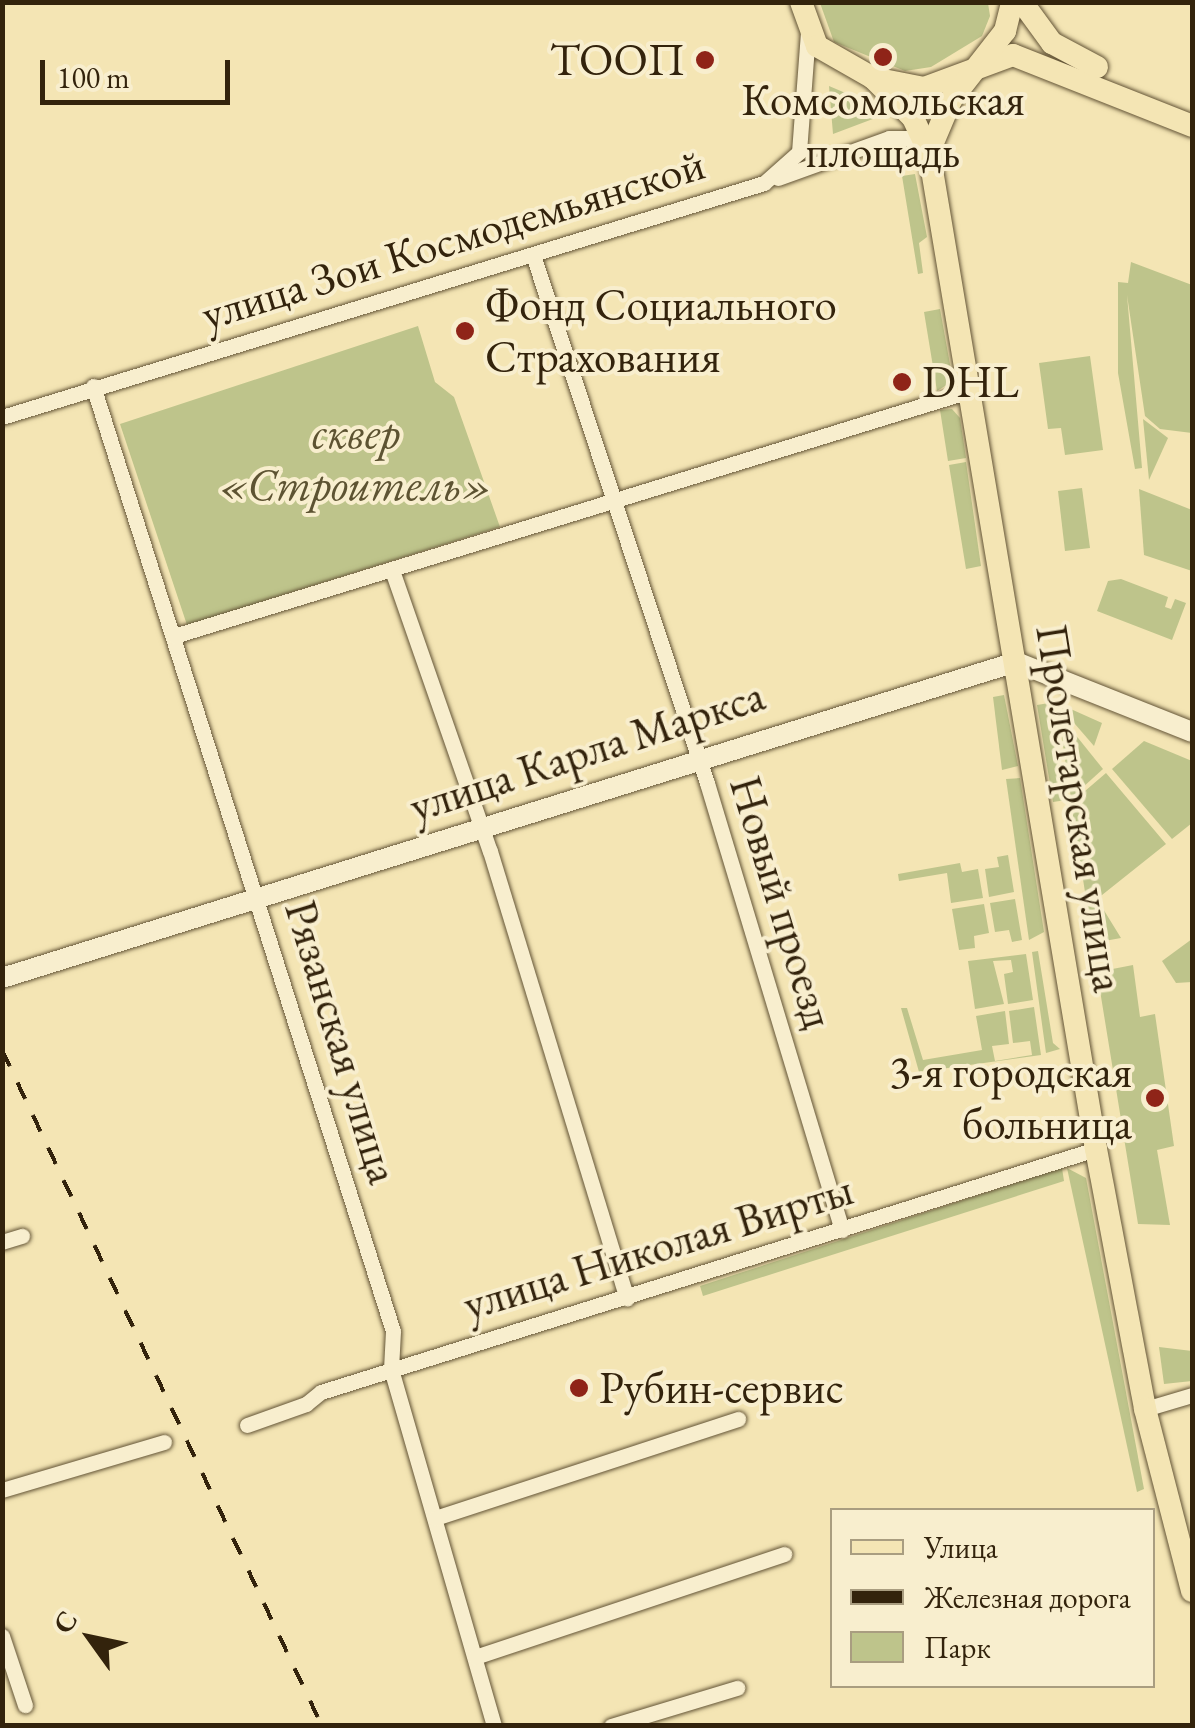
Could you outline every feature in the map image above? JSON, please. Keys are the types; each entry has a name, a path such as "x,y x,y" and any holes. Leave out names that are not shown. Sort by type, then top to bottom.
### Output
{"main road":[{"path":"802,2 808,30 832,59 873,78 924,88 1013,55 1070,72 1192,126"},
{"path":"930,152 952,100 1005,31 1012,2"},
{"path":"1022,2 1052,43 1073,57 1192,109"},
{"path":"873,78 913,118 930,152"},
{"name":"Пролетарская улица","path":"930,152 966,392 1016,662 1096,1149 1145,1409 1192,1592"},
{"path":"1016,662 1192,732"},
{"name":"улица Карла Маркса","path":"2,978 1016,662"}],"street":[{"name":"улица Зои Космодемьянской","path":"2,417 764,182 799,152 808,30"},
{"path":"764,182 889,138 910,138 930,152"},
{"name":"Новый проезд","path":"533,254 609,501 698,758 842,1230"},
{"name":"Рязанская улица","path":"93,386 393,1331 391,1369 494,1726"},
{"path":"174,636 392,573 609,501 966,392"},
{"path":"392,573 482,827 628,1298"},
{"name":"улица Николая Вирты","path":"247,1425 391,1369 1096,1149"},
{"path":"2,1242 22,1236"},
{"path":"1145,1409 1192,1394"},
{"path":"435,1518 738,1419"},
{"path":"2,1490 164,1442"},
{"path":"475,1657 784,1554"},
{"path":"2,1636 24,1706"},
{"path":"611,1726 737,1688"}],"green space":[{"path":"820,3 988,3 990,16 982,36 931,67 905,71 834,42"},
{"path":"829,86 862,100 894,111 833,134"},
{"path":"915,174 927,237 919,243 923,273 918,274 902,176"},
{"path":"1131,262 1192,285 1192,433 1160,429 1145,416 1127,295 1142,468 1135,469 1118,373 1118,282 1128,283"},
{"path":"940,309 953,381 937,391 924,312"},
{"name":"сквер «Строитель»","path":"418,326 435,382 454,397 500,527 187,625 120,424"},
{"path":"1090,356 1103,450 1065,455 1061,428 1048,429 1039,363"},
{"path":"952,409 960,418 966,458 948,461 940,410"},
{"path":"1143,419 1168,438 1149,480"},
{"path":"966,462 981,566 966,569 949,465"},
{"path":"1082,488 1090,548 1065,551 1058,491"},
{"path":"1139,489 1192,510 1192,571 1144,555"},
{"path":"1121,579 1168,597 1165,607 1171,609 1175,599 1186,603 1172,640 1097,611 1108,581"},
{"path":"1004,695 1018,766 1002,770 993,697"},
{"path":"1049,703 1066,800 1053,802 1037,705"},
{"path":"1064,706 1102,723 1094,746 1062,709"},
{"path":"1058,713 1103,769 1071,798"},
{"path":"1144,741 1192,761 1192,823 1172,839 1112,769"},
{"path":"1106,773 1166,844 1097,899 1121,938 1093,943 1071,803"},
{"path":"1020,778 1044,932 1029,940 1006,779"},
{"path":"1008,855 1014,892 989,897 985,869 999,867 997,857"},
{"path":"960,863 962,872 978,869 983,898 951,903 947,873 899,881 898,874"},
{"path":"1015,899 1022,940 1012,942 1009,930 995,932 990,903"},
{"path":"984,904 989,933 974,936 975,948 959,950 952,909"},
{"path":"1192,939 1192,982 1176,983 1162,961"},
{"path":"1038,951 1053,1043 1060,1049 1046,1053 1032,952"},
{"path":"1026,954 1033,1000 1008,1004 1004,974 1013,972 1011,960 993,961 1004,1004 975,1009 968,961"},
{"path":"1133,965 1140,1017 1155,1014 1174,1146 1157,1150 1170,1225 1138,1224 1097,972"},
{"path":"1034,1007 1041,1055 919,1072 901,1008 907,1008 923,1060 982,1050 976,1016 1005,1011 1009,1044 992,1046 995,1061 1032,1055 1030,1041 1013,1043 1009,1011"},
{"path":"1062,1168 1064,1181 703,1296 700,1286"},
{"path":"1067,1168 1086,1178 1144,1489 1137,1492"},
{"path":"1159,1347 1192,1351 1192,1381 1164,1384"}],"railway":[{"path":"2,1050 322,1726"}],"place":[{"name":"Комсомольская площадь","path":"883,57"},
{"name":"ТООП","path":"705,60"},
{"name":"Фонд Социального Страхования","path":"465,331"},
{"name":"DHL","path":"902,382"},
{"name":"3-я городская больница","path":"1155,1098"},
{"name":"Рубин-сервис","path":"579,1388"}]}
